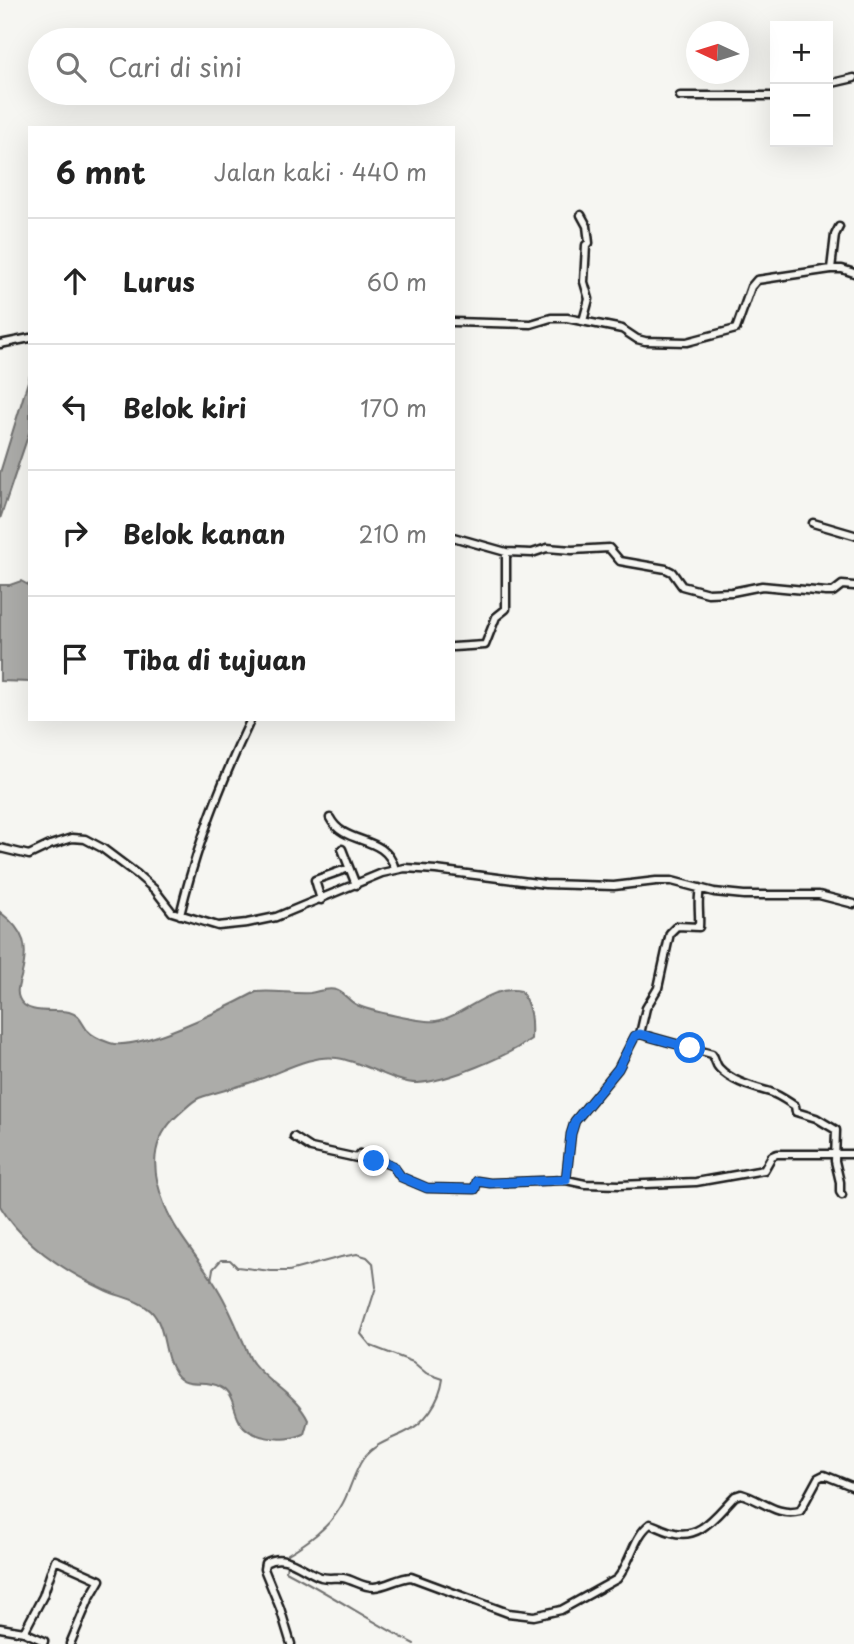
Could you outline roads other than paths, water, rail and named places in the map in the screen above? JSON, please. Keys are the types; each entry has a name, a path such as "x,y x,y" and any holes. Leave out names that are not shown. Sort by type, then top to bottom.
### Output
{"street":[{"path":"833,83 854,78"},
{"path":"680,96 770,96"},
{"path":"581,215 587,226 589,243 586,245 584,282 589,299 583,321"},
{"path":"831,269 835,235 839,228"},
{"path":"455,322 531,324 551,318 583,321 622,330 645,341 696,341 736,330 751,287 757,280 831,269 854,273"},
{"path":"0,344 28,338"},
{"path":"813,523 854,535"},
{"path":"455,538 506,552 532,552 547,548 609,548 620,561 666,569 672,572 682,586 708,593 762,586 833,592 842,585 854,586"},
{"path":"455,648 485,645 496,617 506,609 506,552"},
{"path":"180,915 200,840 219,788 250,721"},
{"path":"330,818 334,826 342,832 361,838 391,855 395,869"},
{"path":"0,848 29,855 72,838 85,839 102,848 138,875 155,890 170,910 218,926 276,917 395,869 436,870 527,883 614,886 672,881 744,895 820,895 854,904"},
{"path":"342,849 356,885"},
{"path":"321,900 314,880 349,868"},
{"path":"640,1034 646,1009 657,988 670,933 677,926 699,927 699,888"},
{"path":"566,1180 575,1121 611,1079 635,1036 640,1034 712,1054 716,1058 716,1065 732,1077 753,1088 779,1096 795,1105 796,1112 822,1121 836,1130 835,1153 839,1192 842,1195"},
{"path":"294,1137 311,1148 357,1158 360,1154 374,1161 385,1162 393,1166 401,1177 432,1189 475,1189 477,1181 490,1183 566,1180 608,1185 696,1182 764,1170 772,1156 777,1154 854,1154"},
{"path":"291,1644 264,1569 265,1563 278,1559 292,1561 320,1577 340,1577 363,1586 375,1587 411,1577 508,1613 534,1616 561,1610 617,1578 624,1571 642,1529 650,1524 671,1532 691,1535 701,1530 734,1496 741,1494 781,1512 792,1513 800,1511 818,1478 824,1475 854,1487"},
{"path":"24,1632 43,1596 55,1560 100,1580 70,1644"},
{"path":"0,1628 24,1632 46,1643"}],"waterway":[{"path":"211,1280 213,1269 221,1260 230,1260 237,1267 289,1271 357,1254 367,1257 373,1263 376,1287 361,1334 371,1346 413,1362 426,1373 443,1379 435,1403 425,1418 412,1429 382,1443 367,1454 330,1522 288,1554 288,1557"},
{"path":"287,1562 286,1571 414,1644"}]}
